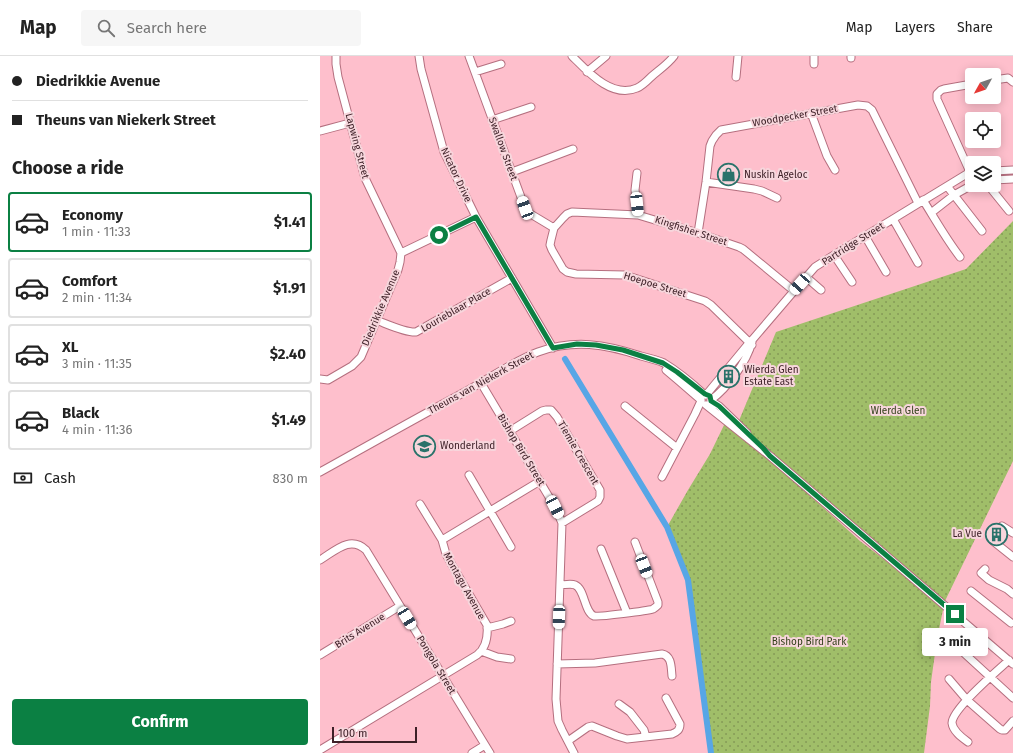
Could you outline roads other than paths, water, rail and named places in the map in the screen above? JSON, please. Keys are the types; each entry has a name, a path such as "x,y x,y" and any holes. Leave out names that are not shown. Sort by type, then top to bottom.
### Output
{"street":[{"name":"Lapwing Street","path":"336,56 337,70 365,178 401,253"},
{"name":"Nicator Drive","path":"419,56 421,70 444,152 476,217 553,348"},
{"name":"Swallow Street","path":"469,56 527,211 554,228"},
{"path":"572,56 587,72 614,89 621,91 636,89 667,64 674,56"},
{"path":"587,72 606,56"},
{"path":"736,77 738,56"},
{"path":"475,72 501,64"},
{"path":"1001,79 1008,78 1013,82"},
{"path":"965,85 941,90 937,94 937,99 965,158"},
{"name":"Woodpecker Street","path":"698,233 710,146 712,140 721,130 858,105 867,106 872,110 921,202 931,213 948,243 960,257"},
{"path":"492,120 531,107"},
{"path":"811,113 827,156 835,170"},
{"path":"320,131 350,123"},
{"path":"512,172 573,149"},
{"path":"1001,171 1013,170"},
{"path":"637,173 635,190 638,215"},
{"name":"Partridge Street","path":"706,400 718,380 815,268 834,254 965,175"},
{"path":"1001,180 1013,179"},
{"path":"706,182 754,189 777,198"},
{"path":"947,186 982,231"},
{"path":"931,213 954,195 965,189"},
{"path":"994,192 1009,211"},
{"name":"Kingfisher Street","path":"554,228 567,214 572,212 638,215 734,245 743,250 794,291"},
{"path":"401,253 476,217"},
{"path":"893,219 918,263"},
{"name":"Hoepoe Street","path":"554,228 550,246 563,269 567,272 576,274 625,275 705,301 751,342"},
{"path":"865,236 886,272"},
{"name":"Diedrikkie Avenue","path":"320,379 328,380 352,366 360,357 398,270 401,253"},
{"path":"834,254 852,282"},
{"path":"806,277 821,290"},
{"name":"Lourieblaar Place","path":"376,320 412,333 416,332 512,278"},
{"name":"Partridge Street","path":"706,400 724,387 740,369 751,342"},
{"name":"Theuns van Niekerk Street","path":"320,472 537,352 577,344 596,345 623,350 659,361 668,366 690,382 706,400 719,406 770,456"},
{"name":"Theuns van Niekerk Street","path":"653,360 706,400 1011,662"},
{"path":"690,382 704,386 718,380 724,387 719,406"},
{"name":"Bishop Bird Street","path":"481,383 555,507 562,523 556,711 558,721 574,753"},
{"path":"662,477 695,414 706,400"},
{"path":"625,406 677,448"},
{"name":"Tiemie Crescent","path":"510,431 542,411 551,410 557,417 600,490 600,497 598,501 562,523"},
{"path":"469,475 511,547"},
{"name":"Montagu Avenue","path":"481,651 488,632 487,625 479,604 446,554 442,540 540,482"},
{"path":"420,504 442,540"},
{"path":"1002,526 1013,533"},
{"path":"993,541 1013,557"},
{"path":"560,585 573,584 578,587 590,612 595,616 627,613 654,608 658,605 658,602 634,542"},
{"name":"Pongola Street","path":"320,560 342,546 348,544 353,543 366,550 490,753"},
{"path":"601,549 627,613"},
{"path":"985,569 981,573 985,577 1007,588 1013,594"},
{"path":"970,591 1012,623"},
{"name":"Brits Avenue","path":"320,655 400,606"},
{"path":"487,628 511,621"},
{"path":"953,643 1013,698"},
{"path":"320,750 477,655 481,651 497,657 511,659"},
{"path":"557,664 595,663 662,654 666,655 670,660 672,676"},
{"path":"968,742 957,733 952,724 953,719 967,700 990,676 1011,662"},
{"path":"950,679 967,700 1000,729 1005,730 1013,721"},
{"path":"568,741 588,727 592,726 623,738 672,734 680,728 680,721 666,698"},
{"path":"619,704 630,712 644,730 646,737"},
{"path":"472,753 485,745"}],"waterway":[{"path":"565,359 667,527 688,580 711,753"}],"place":[{"name":"Nuskin Ageloc","path":"729,175"},
{"name":"Wierda Glen Estate East","path":"729,376"},
{"name":"Wonderland","path":"425,446"},
{"name":"La Vue","path":"997,534"}],"park label":[{"name":"Wierda Glen","path":"898,411"},
{"name":"Bishop Bird Park","path":"809,642"}]}
